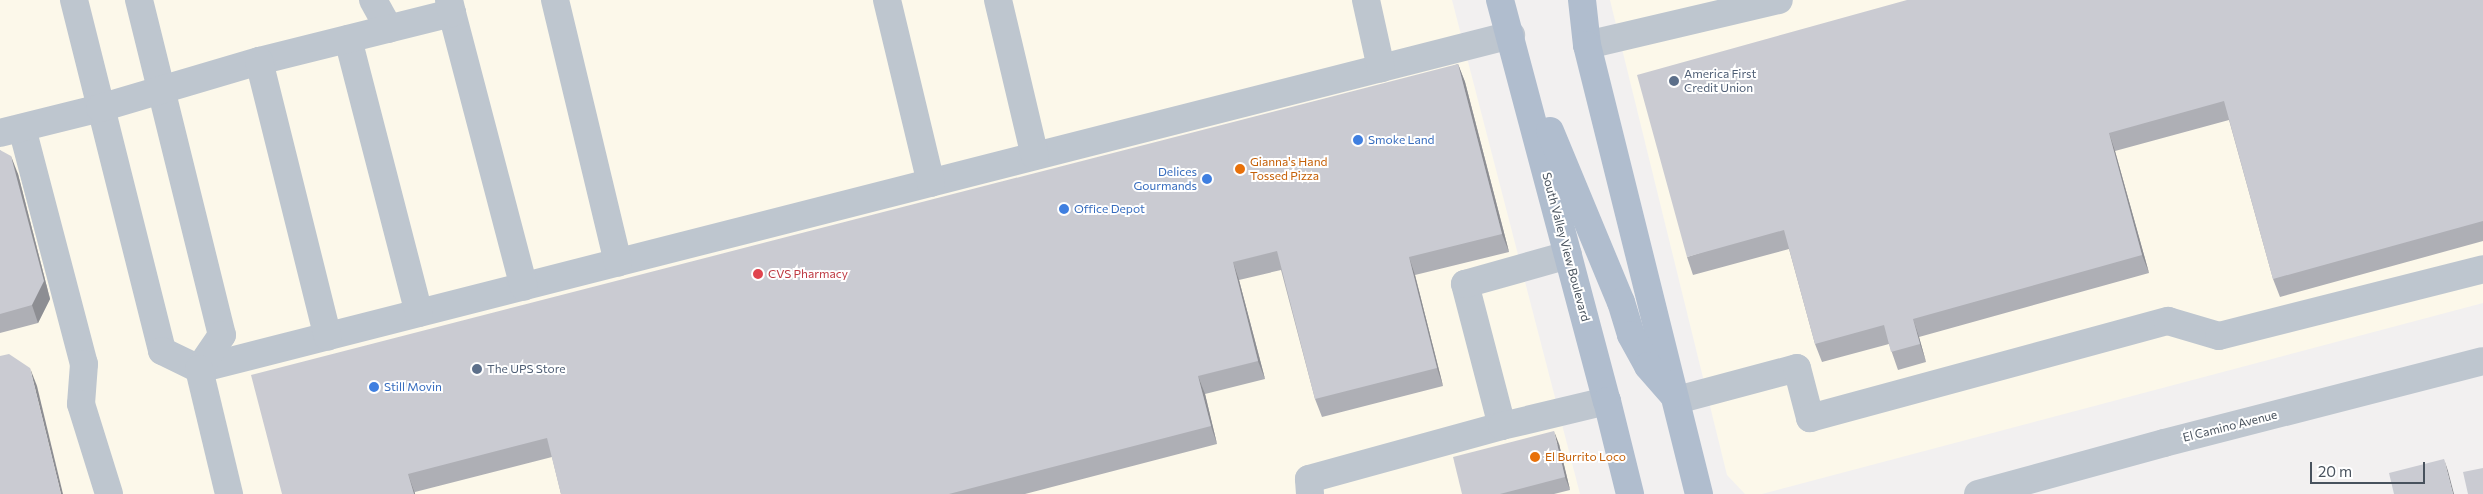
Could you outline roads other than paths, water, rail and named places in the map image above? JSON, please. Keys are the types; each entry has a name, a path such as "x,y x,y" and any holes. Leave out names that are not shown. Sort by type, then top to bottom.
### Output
{"main road":[{"name":"South Valley View Boulevard","path":"1500,0 1511,35 1630,494"},
{"path":"1582,0 1587,45 1699,494"},
{"path":"1511,35 1621,302 1631,335 1648,366 1677,400"}],"street":[{"path":"74,0 162,351 199,369 1511,35"},
{"path":"139,0 222,335 199,369 229,494"},
{"path":"373,0 389,29"},
{"path":"555,0 618,263"},
{"path":"887,0 931,183"},
{"path":"998,0 1035,156"},
{"path":"1366,0 1381,68"},
{"path":"1587,45 1744,4 1779,0"},
{"path":"109,494 81,404 84,364 11,130 100,108 259,61 389,29 451,6 524,287"},
{"path":"348,40 419,313"},
{"path":"259,61 328,336"},
{"path":"1502,426 1465,284 1568,255"},
{"path":"1677,400 1797,368 1810,418 2168,320 2219,336 2483,269"},
{"name":"El Camino Avenue","path":"1978,494 2164,443 2483,361"},
{"path":"1310,494 1309,479 1502,426 1607,401"}],"place":[{"name":"America First Credit Union","path":"1674,81"},
{"name":"Smoke Land","path":"1358,140"},
{"name":"Gianna's Hand Tossed Pizza","path":"1240,169"},
{"name":"Delices Gourmands","path":"1207,179"},
{"name":"Office Depot","path":"1064,209"},
{"name":"CVS Pharmacy","path":"758,274"},
{"name":"The UPS Store","path":"477,369"},
{"name":"Still Movin","path":"374,387"},
{"name":"El Burrito Loco","path":"1535,457"}]}
